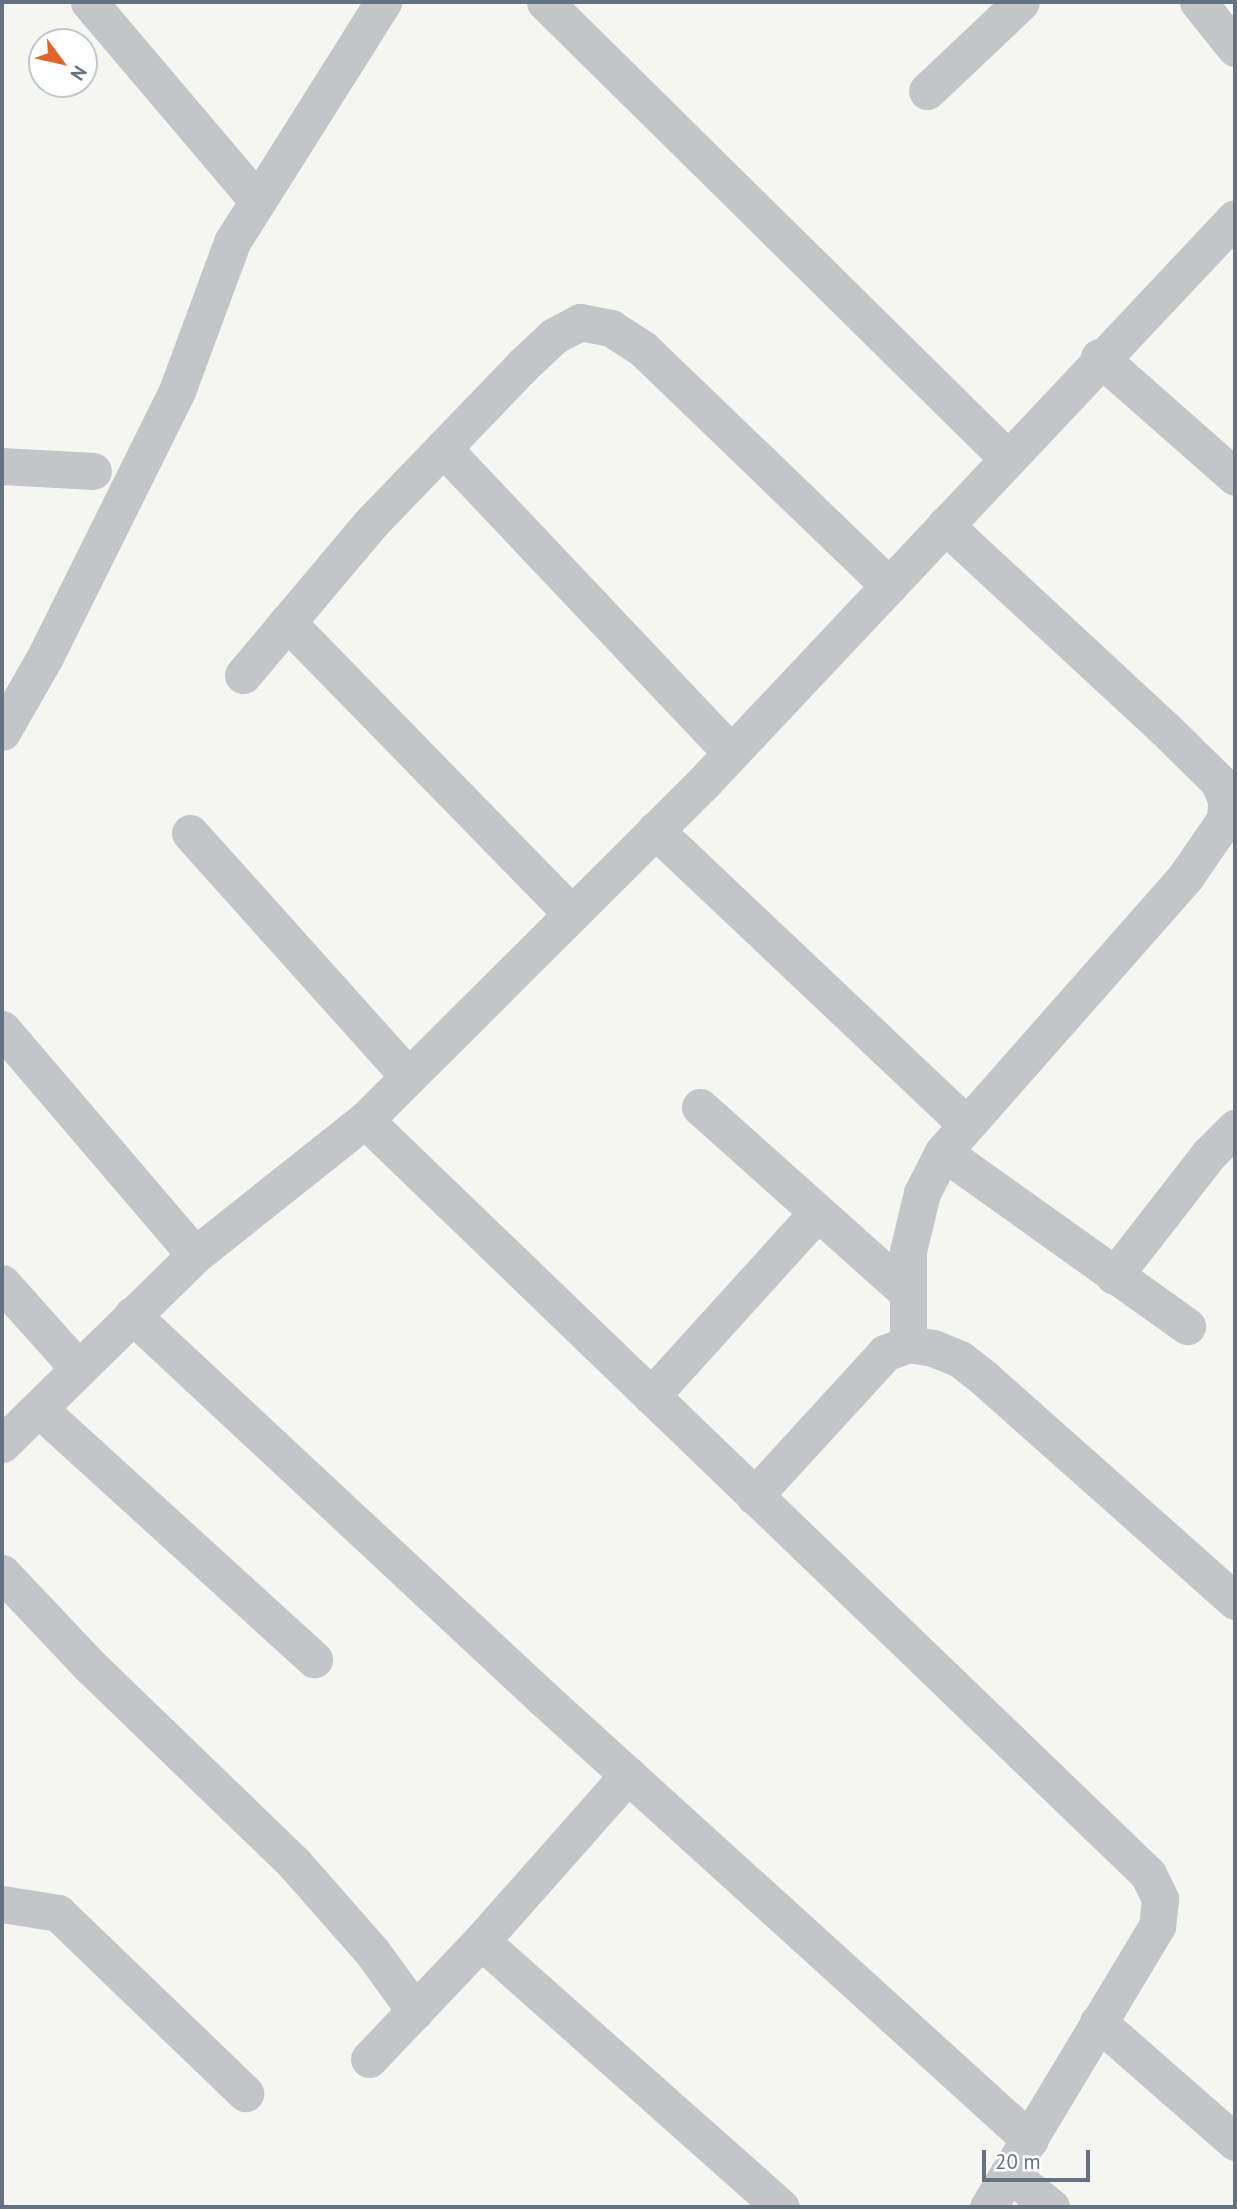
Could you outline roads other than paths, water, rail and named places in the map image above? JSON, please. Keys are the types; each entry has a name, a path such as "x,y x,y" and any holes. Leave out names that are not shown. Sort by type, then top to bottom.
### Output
{"street":[{"path":"89,2 255,198"},
{"path":"2,732 45,657 177,390 232,242 255,198 383,2"},
{"path":"545,2 1006,457"},
{"path":"927,91 1021,2"},
{"path":"1198,2 1235,48"},
{"path":"2,1444 195,1255 365,1120 731,752 889,586 1099,358 1235,218"},
{"path":"243,675 371,523 554,336 580,322 611,328 642,348 889,586"},
{"path":"1099,358 1235,477"},
{"path":"443,448 731,752"},
{"path":"2,466 93,471"},
{"path":"908,1344 908,1251 922,1193 943,1152 965,1123 1186,876 1224,821 1231,797 1165,729 945,525"},
{"path":"287,622 570,912"},
{"path":"654,830 965,1123"},
{"path":"190,833 408,1076"},
{"path":"2,1029 195,1255"},
{"path":"700,1107 816,1214 908,1293"},
{"path":"365,1120 1148,1874 1160,1899 1157,1926 988,2207"},
{"path":"1114,1276 1209,1154 1235,1128"},
{"path":"943,1152 1187,1326"},
{"path":"651,1396 816,1214"},
{"path":"2,1283 79,1369"},
{"path":"132,1315 628,1775 1030,2140"},
{"path":"754,1496 861,1375 885,1353 908,1344 960,1359 1235,1601"},
{"path":"38,1409 314,1659"},
{"path":"2,1573 294,1863 373,1953 415,2011"},
{"path":"369,2059 481,1941 628,1775"},
{"path":"2,1934 15,1907 58,1913 82,1933 245,2093"},
{"path":"481,1941 781,2207"},
{"path":"1098,2022 1235,2142"},
{"path":"1010,2174 1051,2207"}]}
